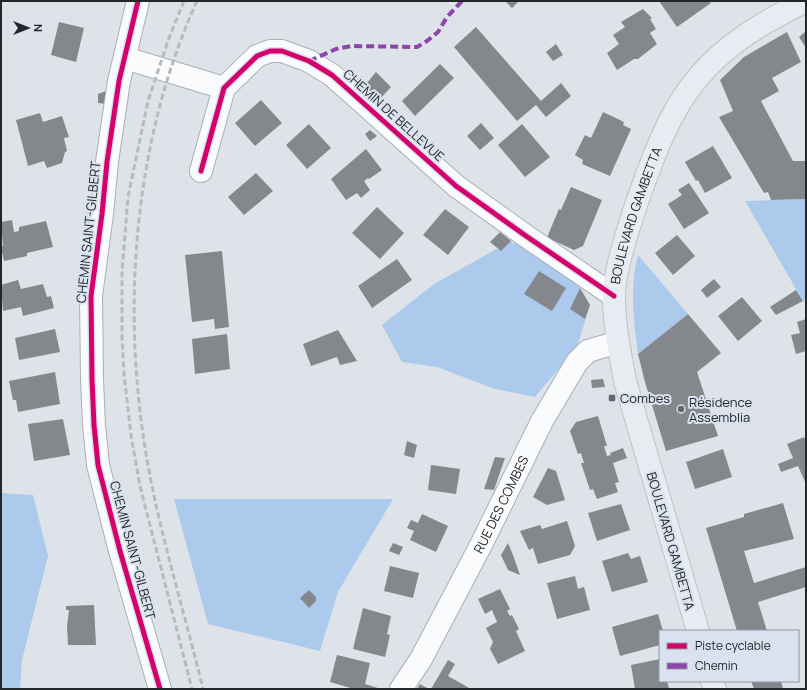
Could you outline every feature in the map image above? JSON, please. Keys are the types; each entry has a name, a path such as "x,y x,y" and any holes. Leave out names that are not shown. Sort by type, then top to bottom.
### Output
{"main road":[{"name":"BOULEVARD GAMBETTA","path":"698,630 632,410 618,342 614,296 630,225 648,171 672,117 696,80 725,49 768,19 806,1"}],"street":[{"path":"138,1 125,58 224,88 201,171"},
{"name":"CHEMIN DE BELLEVUE","path":"224,88 257,56 270,51 282,51 309,61 332,75 456,186 614,296"},
{"name":"CHEMIN SAINT-GILBERT","path":"125,58 115,105 91,296 94,425 100,472 120,551 160,689"},
{"name":"RUE DES COMBES","path":"402,689 421,659 482,543 542,421 577,362 588,351 618,342"}],"shaded area":[{"path":"806,199 806,300 803,301 745,201"},
{"path":"511,241 514,244 517,241 560,270 580,288 590,305 577,347 535,397 495,389 437,367 402,362 382,325 434,284"},
{"path":"638,255 688,314 638,354 633,292 635,267"},
{"path":"1,493 33,495 48,556 22,660 20,689 1,689"},
{"path":"174,499 393,499 338,592 320,651 208,624"}],"building":[{"path":"505,1 519,1 512,8"},
{"path":"659,1 709,1 711,3 677,27"},
{"path":"643,9 652,18 650,19 656,29 650,33 657,44 638,59 634,59 617,70 607,53 619,44 613,35 625,27 621,22"},
{"path":"59,22 84,28 76,62 51,55"},
{"path":"476,27 541,101 561,83 571,96 546,117 536,105 517,121 454,47"},
{"path":"806,31 806,48 799,37"},
{"path":"787,32 801,62 772,78 779,91 761,101 793,161 806,161 806,199 771,200 768,192 764,193 719,117 733,111 720,80 744,57"},
{"path":"556,44 563,55 553,61 546,52"},
{"path":"440,64 454,78 415,116 402,101"},
{"path":"376,72 391,87 378,101 362,89"},
{"path":"109,90 107,104 98,103 98,94"},
{"path":"261,100 282,123 255,146 235,123"},
{"path":"603,112 624,122 623,125 631,129 610,176 582,164 583,160 575,155 585,135 591,138"},
{"path":"40,113 43,122 62,116 69,137 64,138 67,151 65,152 62,163 47,168 44,161 28,166 16,120"},
{"path":"481,123 494,138 480,150 467,136"},
{"path":"309,124 331,148 307,169 286,145"},
{"path":"522,124 550,157 525,177 498,145"},
{"path":"370,130 377,136 370,141 365,134"},
{"path":"713,146 732,178 705,193 685,162"},
{"path":"366,149 382,170 364,181 370,190 361,198 357,193 346,200 331,179"},
{"path":"256,173 273,191 244,215 228,197"},
{"path":"689,183 709,213 684,229 668,204 682,195 678,190"},
{"path":"571,187 602,200 583,246 574,250 548,238 559,209 561,210"},
{"path":"377,207 404,233 380,259 352,233"},
{"path":"445,209 469,227 448,255 423,235"},
{"path":"12,220 14,232 19,231 19,227 46,221 53,247 27,253 27,256 4,261 1,247 3,246 1,222"},
{"path":"500,232 511,241 501,251 490,242"},
{"path":"677,235 695,256 673,275 655,253"},
{"path":"222,251 229,327 215,329 214,319 192,322 185,255"},
{"path":"397,259 412,280 372,308 358,286"},
{"path":"539,271 566,288 552,311 524,294"},
{"path":"714,279 721,287 707,298 701,290"},
{"path":"18,280 21,289 43,284 47,297 51,296 54,308 23,316 21,307 3,311 1,285"},
{"path":"580,288 590,305 585,319 570,309"},
{"path":"796,290 803,301 776,315 770,307"},
{"path":"742,297 762,321 738,341 718,316"},
{"name":"Résidence Assemblia","path":"688,314 721,353 697,372 718,436 666,451 638,354"},
{"path":"806,319 806,351 796,354 791,335 800,333 797,322"},
{"path":"55,329 60,352 19,360 15,338"},
{"path":"338,330 357,361 340,365 337,357 311,366 303,344"},
{"path":"227,334 230,369 195,374 192,339"},
{"path":"55,372 60,404 18,412 16,400 13,400 9,381"},
{"path":"603,379 605,387 592,388 591,380"},
{"path":"598,416 607,446 604,446 607,456 611,455 610,453 623,448 627,458 613,463 619,482 615,483 618,492 597,499 593,489 590,490 581,463 584,463 581,453 578,454 570,431 576,422"},
{"path":"63,419 70,455 34,461 28,424"},
{"path":"804,437 806,442 806,484 798,466 781,472 778,464 793,458 787,444"},
{"path":"407,441 417,445 414,458 404,455"},
{"path":"723,449 732,477 695,489 686,462"},
{"path":"495,457 505,458 494,490 484,489"},
{"path":"431,465 460,469 456,494 428,490"},
{"path":"548,468 556,471 565,500 547,505 533,497"},
{"path":"783,503 794,539 744,551 754,583 806,567 806,587 758,602 767,630 737,630 706,528 744,517 744,514"},
{"path":"621,504 630,530 597,541 588,513"},
{"path":"422,514 448,526 436,552 410,540 414,531 407,528 411,520 418,523"},
{"path":"567,521 575,546 570,555 538,564 533,548 529,550 520,531 540,525 542,529"},
{"path":"393,543 403,547 399,555 389,551"},
{"path":"508,543 520,575 508,570 501,555"},
{"path":"628,553 631,559 640,556 648,582 612,592 602,561"},
{"path":"390,566 419,573 413,598 384,591"},
{"path":"575,576 578,589 584,587 590,610 557,619 547,583"},
{"path":"500,589 510,609 507,611 510,616 512,615 519,629 516,631 525,651 498,664 490,649 493,642 486,628 497,622 492,610 485,614 478,599"},
{"path":"309,590 316,597 316,601 309,608 300,598"},
{"path":"94,605 96,645 68,645 67,626 69,610 66,610 66,606"},
{"path":"363,608 391,616 387,634 390,635 385,657 353,649"},
{"path":"658,614 663,630 659,630 659,645 620,656 612,627"},
{"path":"337,655 370,663 365,684 381,689 354,689 330,682"},
{"path":"659,659 659,682 667,682 669,688 635,689 631,665"},
{"path":"448,660 455,664 448,676 471,689 431,689"},
{"path":"751,682 781,682 783,689 754,689"},
{"path":"420,684 429,689 417,689"}],"railway":[{"path":"184,1 169,38 148,101 128,197 122,272 122,337 124,374 131,435 140,486 192,689"},
{"path":"197,1 175,57 158,115 145,174 138,235 134,296 135,357 141,417 150,476 162,530 203,689"}],"marked path":[{"path":"309,61 336,49 351,46 417,47 438,32 447,17 462,1"}],"cycle path":[{"path":"138,1 119,81 107,162 102,214 91,296 92,379 94,425 98,465 120,551 160,689"},
{"path":"201,171 224,88 257,56 270,51 282,51 309,61 332,75 456,186 614,296"}],"place":[{"name":"Combes","path":"612,398"},
{"name":"Résidence Assemblia","path":"681,409"}]}
